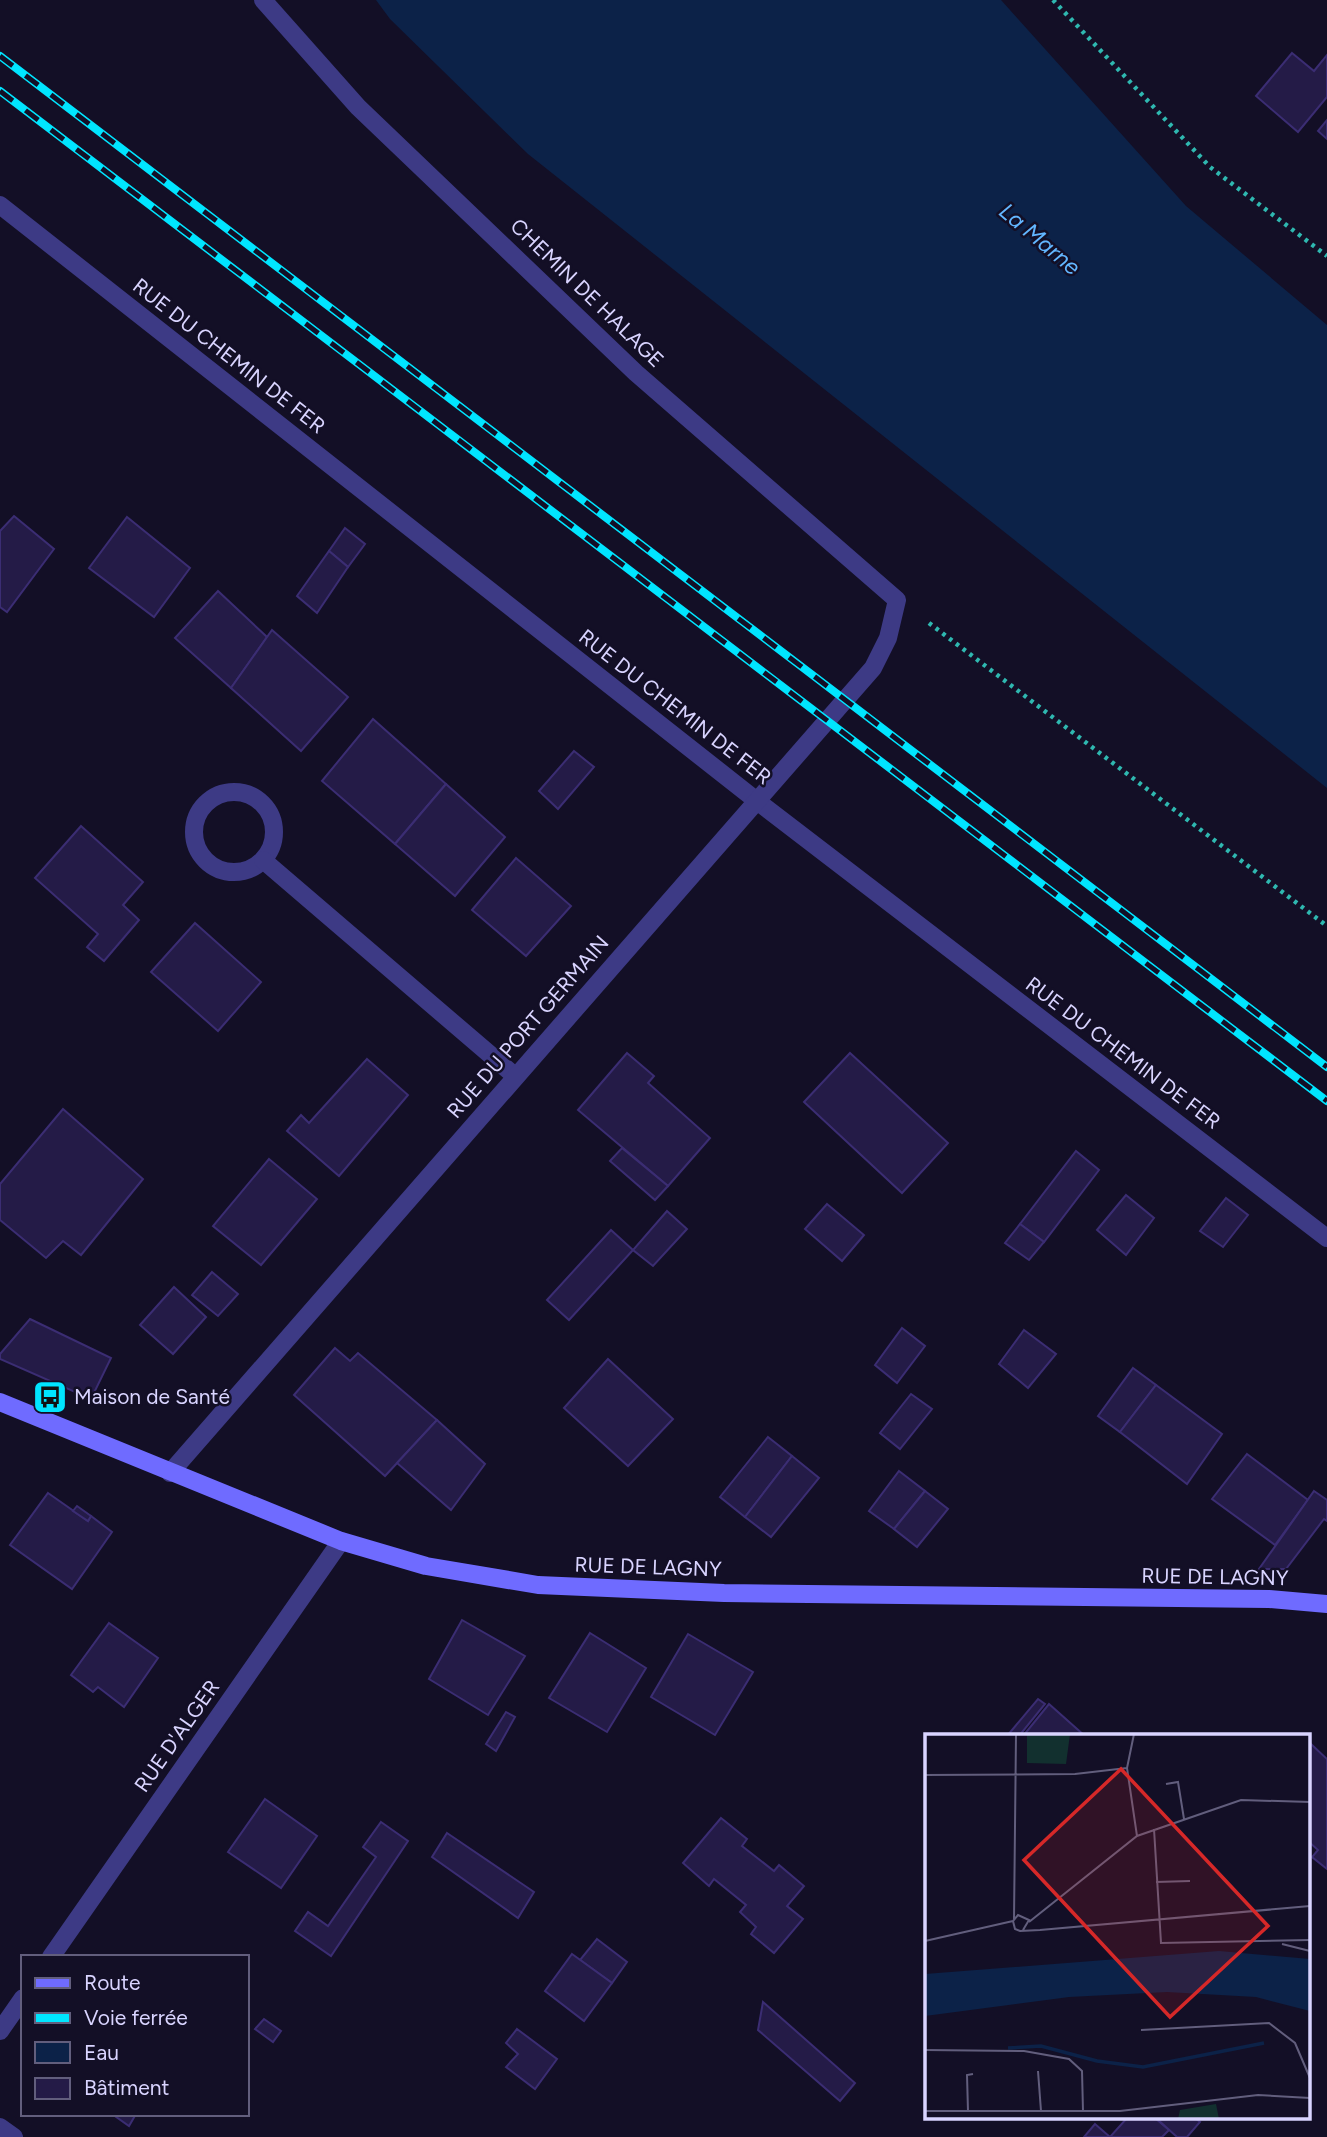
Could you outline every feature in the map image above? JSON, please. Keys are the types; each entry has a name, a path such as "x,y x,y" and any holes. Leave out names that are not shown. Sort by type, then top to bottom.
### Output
{"street":[{"name":"CHEMIN DE HALAGE","path":"263,0 358,107 636,373 898,600"},
{"name":"RUE DU CHEMIN DE FER","path":"0,205 757,801 1327,1238"},
{"name":"RUE DU PORT GERMAIN","path":"170,1473 873,668 888,638 898,600"},
{"path":"237,792 260,802 269,811 275,836 264,860 240,873 213,868 196,847 195,820 201,808 211,798 223,793 237,792"},
{"path":"264,860 515,1076"},
{"name":"RUE DE LAGNY","path":"0,1402 341,1541 426,1566 538,1585 724,1593 1269,1599 1327,1604"},
{"name":"RUE D'ALGER","path":"52,1955 341,1541"},
{"path":"0,2031 21,2001"},
{"path":"0,2127 14,2137"}],"path":[{"path":"1053,0 1210,167 1327,256"},
{"path":"898,600 1327,926"}],"water":[{"name":"La Marne","path":"376,0 1001,0 1186,206 1327,325 1327,788 528,154 390,19"}],"building":[{"path":"1292,53 1314,71 1327,55 1327,97 1298,132 1256,96"},
{"path":"1327,120 1327,139 1318,131"},
{"path":"14,516 54,549 7,612 0,607 0,531"},
{"path":"127,517 190,568 154,617 89,568"},
{"path":"345,528 365,544 348,567 329,551"},
{"path":"329,551 348,567 317,613 297,596"},
{"path":"218,591 267,637 231,688 175,638"},
{"path":"272,630 348,697 301,751 231,688"},
{"path":"373,719 446,784 395,844 322,781"},
{"path":"574,751 594,767 558,809 539,791"},
{"path":"446,784 505,837 455,896 395,844"},
{"path":"81,826 143,882 123,905 139,920 104,961 87,947 98,934 35,878"},
{"path":"516,858 571,906 526,956 472,910"},
{"path":"195,923 261,982 218,1031 151,972"},
{"path":"627,1053 654,1076 648,1083 710,1138 668,1186 578,1110"},
{"path":"850,1053 948,1143 902,1193 804,1102"},
{"path":"367,1059 408,1095 339,1176 287,1131 301,1115 309,1123"},
{"path":"63,1109 143,1179 81,1255 63,1241 46,1258 0,1220 0,1184"},
{"path":"622,1148 668,1186 655,1200 610,1161"},
{"path":"1076,1151 1099,1170 1044,1242 1020,1224"},
{"path":"269,1159 317,1199 261,1265 213,1226"},
{"path":"1126,1195 1154,1218 1126,1255 1097,1230"},
{"path":"1226,1198 1248,1215 1223,1247 1200,1231"},
{"path":"827,1204 864,1235 842,1261 805,1229"},
{"path":"667,1211 687,1229 653,1266 633,1250"},
{"path":"1020,1224 1044,1242 1029,1260 1005,1243"},
{"path":"611,1230 633,1250 569,1320 547,1300"},
{"path":"212,1272 238,1294 218,1316 192,1295"},
{"path":"174,1287 206,1317 173,1354 140,1325"},
{"path":"30,1319 111,1358 91,1399 0,1359 0,1354"},
{"path":"902,1328 925,1346 897,1383 875,1365"},
{"path":"1024,1330 1056,1354 1028,1388 999,1364"},
{"path":"335,1348 350,1361 358,1353 437,1420 385,1476 294,1395"},
{"path":"608,1359 673,1419 628,1466 564,1408"},
{"path":"1133,1368 1156,1385 1120,1432 1098,1416"},
{"path":"1156,1385 1222,1434 1187,1484 1120,1432"},
{"path":"911,1394 932,1409 900,1449 880,1433"},
{"path":"437,1420 485,1464 451,1510 397,1463"},
{"path":"768,1437 792,1456 745,1517 720,1497"},
{"path":"1247,1454 1308,1500 1275,1545 1212,1499"},
{"path":"792,1456 819,1478 771,1537 745,1517"},
{"path":"899,1471 925,1491 894,1529 869,1511"},
{"path":"925,1491 948,1509 917,1547 894,1529"},
{"path":"1314,1491 1327,1500 1327,1521 1324,1519 1286,1569 1259,1569"},
{"path":"48,1493 88,1521 91,1516 112,1532 72,1589 10,1545"},
{"path":"77,1506 91,1516 88,1521 73,1511"},
{"path":"462,1620 525,1656 488,1715 429,1679"},
{"path":"109,1623 158,1658 124,1707 98,1687 93,1692 71,1675"},
{"path":"590,1633 646,1668 607,1732 549,1698"},
{"path":"688,1634 753,1672 715,1735 651,1697"},
{"path":"1038,1699 1045,1704 1021,1734 1009,1734"},
{"path":"1049,1704 1083,1734 1025,1734"},
{"path":"506,1712 515,1717 496,1751 486,1744"},
{"path":"1310,1745 1327,1759 1327,1869 1312,1857 1318,1850 1310,1843"},
{"path":"265,1799 317,1836 281,1888 228,1852"},
{"path":"721,1818 747,1839 742,1846 774,1871 779,1865 804,1886 787,1906 803,1919 774,1953 751,1934 756,1927 740,1912 746,1905 714,1879 709,1886 683,1863"},
{"path":"381,1822 408,1841 331,1956 295,1931 308,1912 328,1926 376,1857 363,1847"},
{"path":"447,1833 534,1892 518,1918 432,1857"},
{"path":"597,1939 627,1962 612,1983 580,1960"},
{"path":"572,1954 612,1983 584,2021 545,1991"},
{"path":"763,2002 855,2083 840,2101 758,2030"},
{"path":"264,2019 281,2031 273,2042 255,2029"},
{"path":"517,2029 557,2059 535,2089 506,2067 518,2054 506,2043"},
{"path":"115,2116 135,2116 129,2126"},
{"path":"1125,2120 1157,2120 1169,2130 1162,2137 1110,2137"},
{"path":"1158,2120 1200,2122 1187,2137 1177,2137"},
{"path":"1095,2124 1110,2137 1084,2137"}],"railway":[{"path":"0,56 1327,1067"},
{"path":"0,91 1327,1101"}],"place":[{"name":"Maison de Santé","path":"50,1397"}]}
